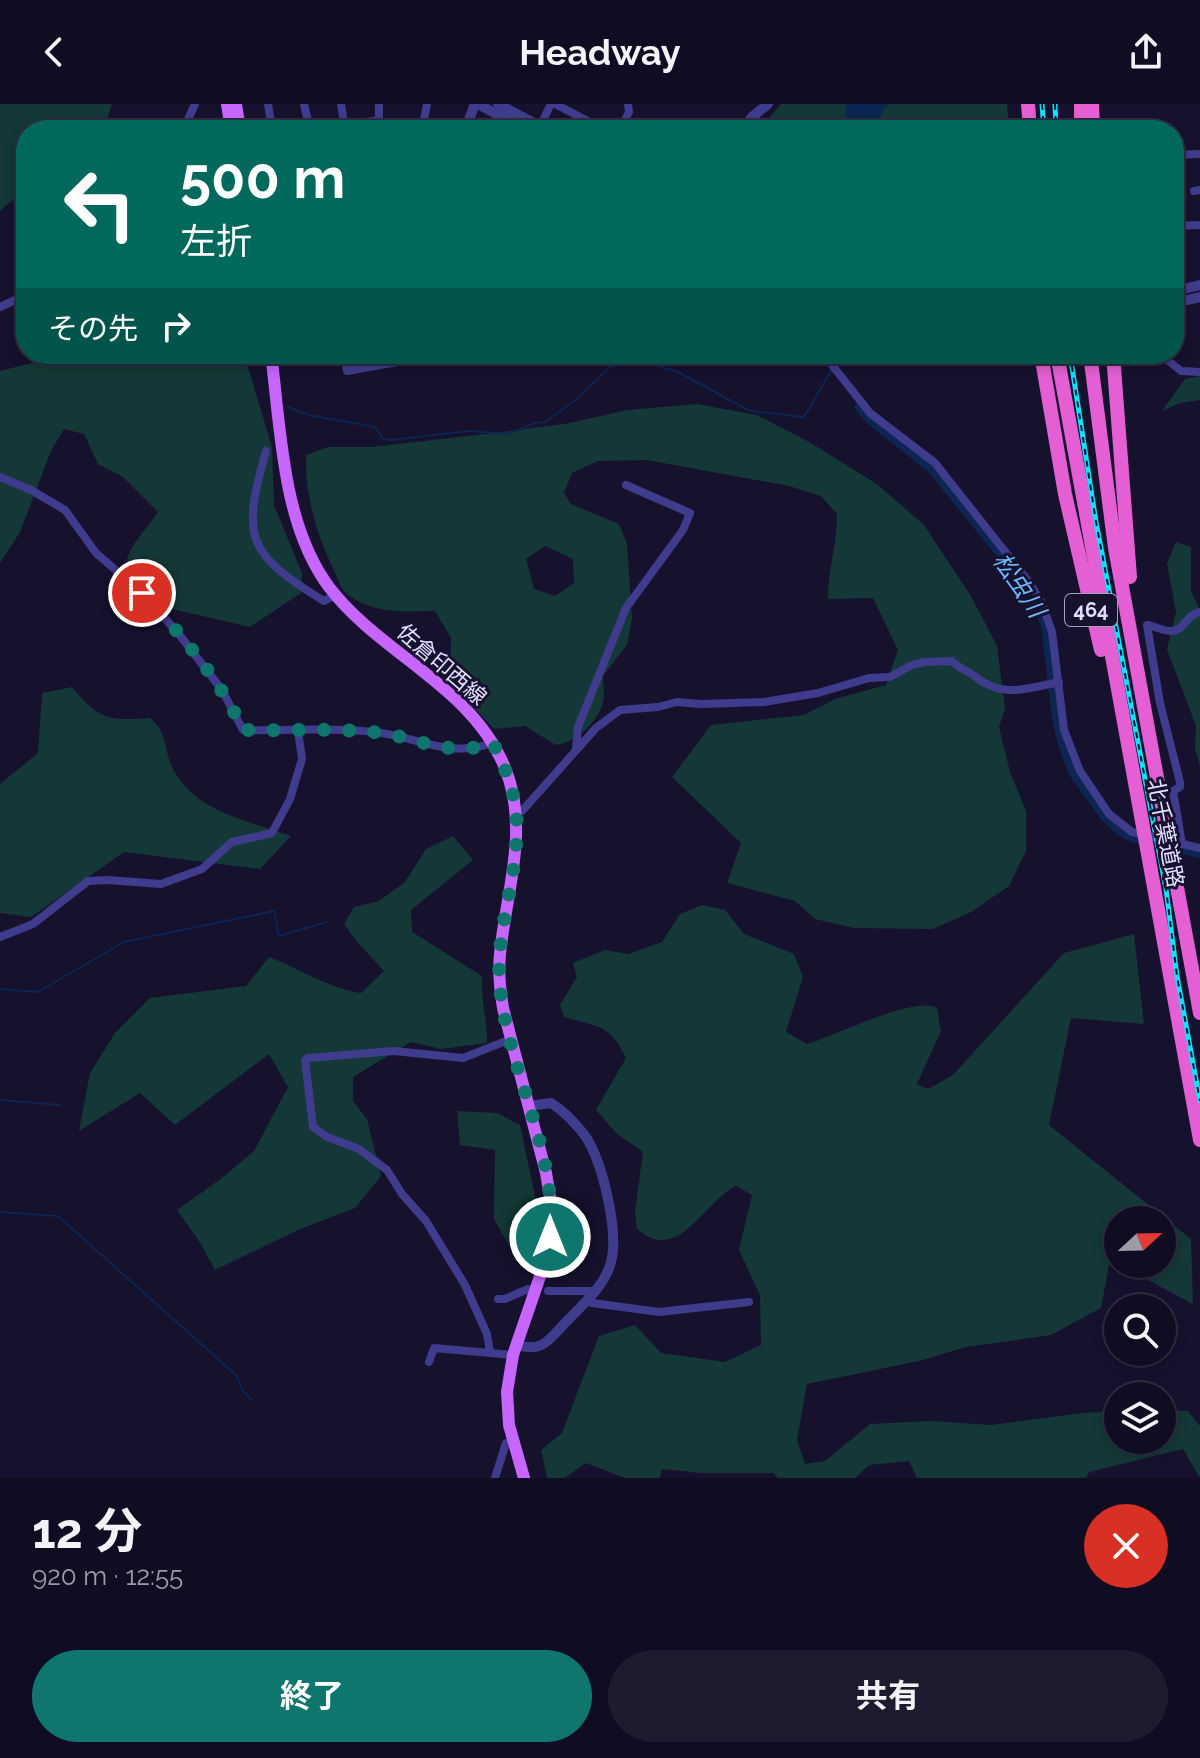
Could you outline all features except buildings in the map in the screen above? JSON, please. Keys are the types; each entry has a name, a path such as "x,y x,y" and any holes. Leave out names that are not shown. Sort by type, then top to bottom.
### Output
{"highway":[{"name":"北千葉道路","path":"1043,364 1065,494 1098,640 1123,723"},
{"name":"北千葉道路","path":"1059,364 1200,1140"},
{"name":"北千葉道路","path":"1091,364 1105,476 1120,544 1153,756 1200,1013"},
{"name":"北千葉道路","path":"1114,364 1120,469 1120,544"}],"main road":[{"name":"佐倉印西線","path":"270,364 292,506 310,557 335,595 357,618 466,709 493,743 506,769 516,813 514,863 499,957 501,997 546,1173 551,1222 547,1256 515,1350 507,1392 513,1441 524,1478"}],"street":[{"path":"476,104 507,120"},
{"path":"498,104 528,120"},
{"path":"553,104 585,120"},
{"path":"750,120 768,104"},
{"path":"346,364 347,371 378,364"},
{"path":"831,364 870,413 935,463 1029,582 1042,603 1052,632 1064,730 1080,771 1109,814 1132,832 1200,848"},
{"path":"1172,364 1181,371 1200,372"},
{"path":"266,451 252,516 258,547 279,571 317,597 324,601 335,595"},
{"path":"0,477 31,490 65,510 96,553 142,593 178,633 222,690 243,730 375,732 450,750 493,743"},
{"path":"575,750 578,727 626,608 683,530 690,513 626,485"},
{"path":"1182,844 1173,791 1180,787 1180,782 1160,703 1147,625 1173,631 1179,629 1191,614 1200,612"},
{"path":"516,813 522,811 596,728 620,710 677,702 764,702 818,693 869,678 890,677 925,662 952,661 961,670 970,672 976,679 1000,691 1059,682"},
{"path":"0,937 33,924 88,881 161,884 202,869 232,842 272,833 290,799 302,759 298,731"},
{"path":"490,1352 487,1334 465,1285 426,1221 402,1194 387,1170 359,1149 313,1127 305,1060 394,1051 463,1058 511,1039"},
{"path":"429,1362 434,1348 490,1352 533,1349 544,1345 608,1273 614,1238 600,1170 586,1137 556,1106 544,1103 529,1106"},
{"path":"498,1299 528,1289"},
{"path":"548,1291 595,1291"},
{"path":"585,1302 659,1312 749,1302"},
{"path":"495,1478 506,1443 513,1441"}],"green space":[{"path":"0,104 112,104 107,120 16,120 16,204 12,200 0,211"},
{"path":"781,104 1007,104 1008,120 767,120"},
{"path":"28,364 247,364 272,447 274,505 302,573 301,593 250,627 141,602 127,576 126,565 133,545 158,512 123,477 98,464 84,434 64,429 51,451 20,532 0,563 0,371"},
{"path":"1200,376 1200,400 1180,403 1162,411 1185,379"},
{"path":"697,404 757,415 809,442 877,484 924,525 971,596 997,646 1005,708 999,727 1010,772 1026,811 1026,851 1009,886 971,912 933,929 854,928 815,919 795,901 727,883 741,843 672,777 711,725 804,715 835,699 886,685 898,650 873,598 828,599 837,514 821,496 789,486 647,460 598,461 572,473 564,493 571,504 619,524 627,544 632,618 627,645 603,676 604,699 596,718 578,736 556,745 525,726 494,729 450,682 451,638 435,611 377,608 345,592 313,514 307,485 306,455 328,447 372,447 570,423 627,410","holes":["545,546 573,559 574,583 555,596 534,589 526,559"]},
{"path":"1176,542 1191,547 1191,592 1200,610 1200,766 1195,749 1196,726 1167,649 1176,612 1167,563"},
{"path":"72,687 90,706 106,716 150,718 160,730 173,769 195,796 224,813 291,836 260,869 124,852 31,917 0,913 0,784 38,753 42,693"},
{"path":"453,836 473,860 411,910 412,932 482,976 487,1043 441,1049 411,1042 353,1077 353,1101 367,1119 381,1176 355,1208 300,1229 215,1270 177,1210 254,1151 288,1087 269,1054 175,1125 140,1093 79,1131 90,1073 115,1033 150,998 246,986 269,957 326,983 361,993 384,971 344,924 354,907 379,901 405,882 426,849"},
{"path":"702,905 725,910 744,934 794,954 803,977 786,1032 807,1044 911,1007 926,1005 937,1008 941,1031 917,1084 928,1089 953,1075 1064,953 1134,934 1144,1024 1071,1018 1049,1125 1150,1206 1104,1206 1104,1278 1107,1278 1101,1308 1051,1335 966,1347 919,1361 807,1384 797,1440 805,1464 825,1461 870,1424 931,1421 991,1425 1104,1412 1104,1454 1163,1454 1089,1472 1086,1478 917,1478 909,1461 869,1465 855,1478 778,1478 773,1473 702,1473 662,1469 660,1478 625,1478 586,1463 565,1478 547,1478 541,1450 562,1433 599,1336 635,1325 661,1353 725,1362 761,1345 760,1295 739,1250 752,1195 736,1186 690,1227 678,1236 665,1240 652,1238 637,1229 635,1212 643,1152 616,1133 596,1110 626,1058 614,1039 602,1028 564,1017 560,1005 577,977 573,963 605,950 628,954 662,942 680,914"},
{"path":"457,1111 497,1113 520,1125 536,1201 540,1242 520,1265 494,1219 495,1150 460,1145"},
{"path":"1176,1227 1191,1239 1193,1304 1144,1278 1176,1278"},
{"path":"1176,1411 1188,1411 1200,1426 1200,1478 1183,1449 1176,1451"}],"water":[{"path":"846,104 889,104 883,110 880,120 846,120"}],"waterway":[{"path":"288,407 309,415 375,427 383,439 390,440 469,431 508,434 545,422 576,400 610,367 623,364"},
{"path":"653,364 678,372 750,411 804,417 831,371"},
{"name":"松虫川","path":"861,407 871,419 932,467 1013,567 1039,607 1047,625 1058,719 1064,744 1075,773 1106,816 1132,836 1200,852"},
{"path":"0,989 38,992 124,942 274,911 279,936 327,922"},
{"path":"0,1100 60,1105"},
{"path":"0,1212 58,1216 237,1376 242,1390 251,1399"}],"railway":[{"path":"1042,104 1043,120"},
{"path":"1055,104 1056,120"},
{"path":"1072,364 1096,522 1166,889 1177,976 1200,1101"}],"route":[{"path":"142,593 222,690 243,730 375,732 450,750 493,743 506,769 513,793 517,833 499,957 500,985 503,1008 546,1173 551,1203 550,1237"}]}
